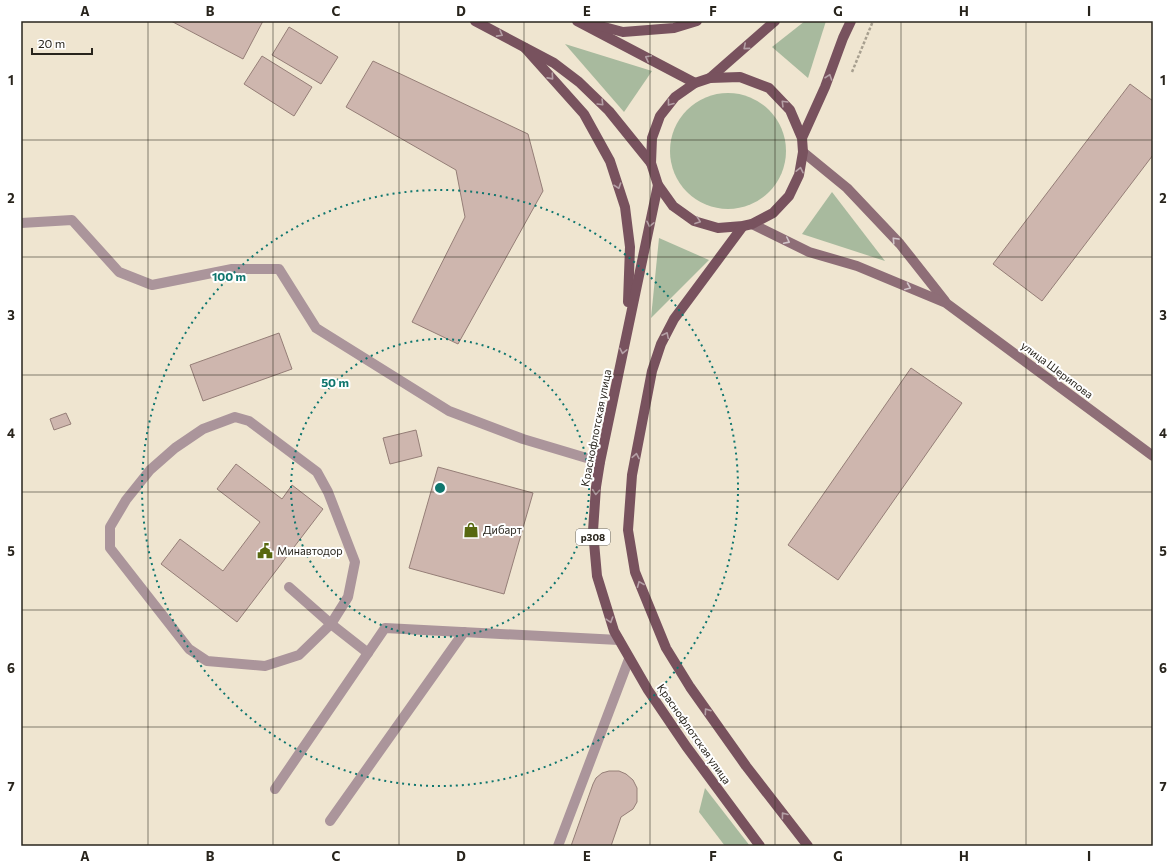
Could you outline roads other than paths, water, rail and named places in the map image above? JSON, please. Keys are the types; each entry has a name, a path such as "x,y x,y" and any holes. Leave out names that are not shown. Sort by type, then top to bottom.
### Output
{"main road":[{"path":"475,21 554,63 579,82 609,111 651,163"},
{"path":"577,21 695,83"},
{"path":"582,21 623,32 674,28 697,21"},
{"path":"710,78 775,21"},
{"path":"802,138 825,87 843,38 851,21"},
{"path":"525,48 584,114 610,160 625,207 630,247 628,329"},
{"path":"740,77 769,88 790,110 802,138 803,152 799,175 789,196 773,213 748,225 718,228 694,221 673,206 658,186 651,163 652,138 660,116 675,97 695,83 710,78 740,77"},
{"path":"803,152 847,188 900,244 946,303"},
{"name":"Краснофлотская улица","path":"658,186 596,487 593,531 597,576 614,631 629,659 686,746 760,846"},
{"path":"748,225 809,252 857,266 946,303"},
{"path":"748,225 674,319 661,344 652,371 632,475 628,530 635,572 666,648 690,687 746,766 808,846"},
{"name":"улица Шерипова","path":"946,303 1153,456"}],"lane":[{"path":"21,223 72,220 119,272 152,285 232,269 279,269 316,328 449,411 523,439 600,462"},
{"path":"235,417 249,421 317,472 328,492 355,562 348,597 331,624 299,655 264,666 207,662 189,649 110,548 110,527 126,500 145,476 175,448 202,429 235,417"},
{"path":"289,587 331,624 368,653"},
{"path":"275,789 385,628 619,640"},
{"path":"330,821 464,632"},
{"path":"558,846 629,659"}],"place":[{"name":"Дибарт","path":"471,530"},
{"name":"Минавтодор","path":"265,551"}]}
